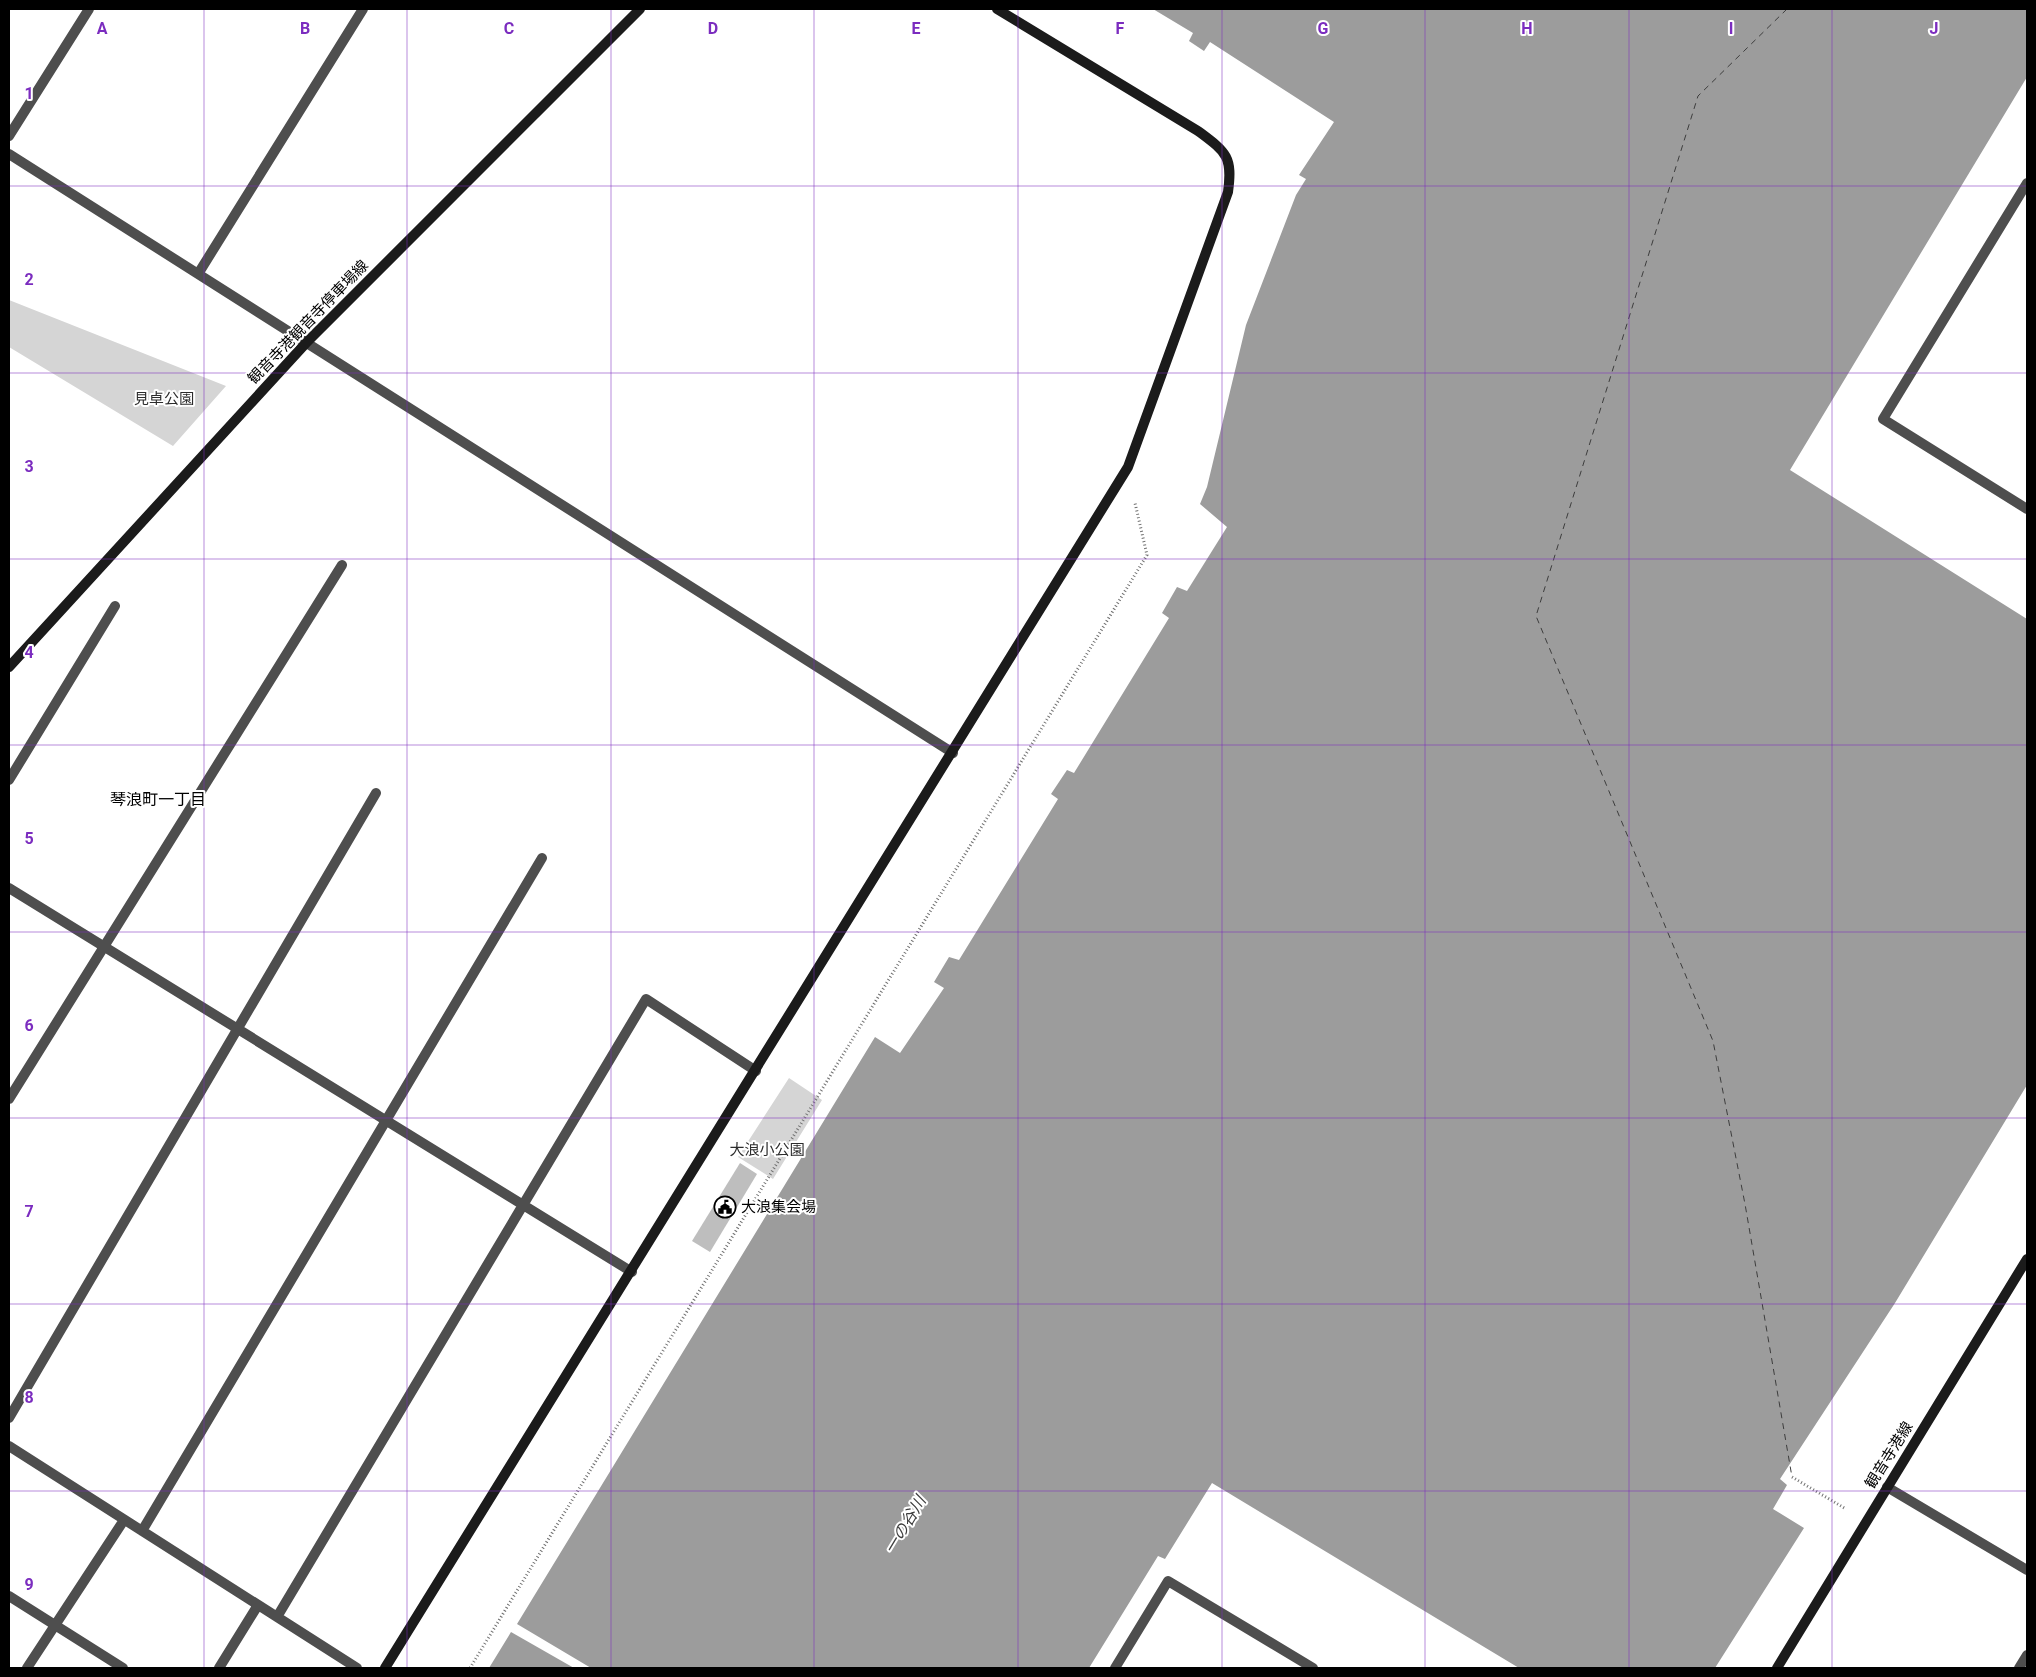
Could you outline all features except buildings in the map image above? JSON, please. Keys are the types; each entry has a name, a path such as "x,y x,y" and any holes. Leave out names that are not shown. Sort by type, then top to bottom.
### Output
{"street":[{"path":"9,136 89,9"},
{"path":"198,274 363,9"},
{"name":"観音寺港観音寺停車場線","path":"9,667 306,343 640,9"},
{"path":"385,1668 632,1272 1128,467 1228,192 1232,169 1221,148 1198,131 997,9"},
{"path":"9,154 953,753"},
{"path":"2027,183 1883,419 2027,509"},
{"path":"9,1099 342,565"},
{"path":"9,780 115,606"},
{"path":"9,1418 376,793"},
{"path":"142,1531 542,858"},
{"path":"9,888 632,1272"},
{"path":"276,1617 646,999 756,1071"},
{"name":"観音寺港線","path":"1777,1668 2027,1259"},
{"path":"9,1446 357,1668"},
{"path":"1887,1487 2027,1570"},
{"path":"27,1668 124,1520"},
{"path":"1115,1668 1168,1581 1312,1668"},
{"path":"9,1596 122,1668"},
{"path":"218,1668 258,1605"},
{"path":"2019,1668 2027,1655"}],"path":[{"path":"470,1668 1147,555 1128,467"},
{"path":"1792,1477 1866,1521"}],"green space":[{"name":"見卓公園","path":"9,300 226,386 173,446 9,347"},
{"name":"大浪小公園","path":"789,1078 822,1100 773,1179 738,1157"}],"water":[{"name":"一の谷川","path":"1153,9 2027,9 2027,77 1790,470 2027,619 2027,1085 1895,1303 1780,1479 1787,1485 1773,1509 1804,1528 1715,1668 1519,1668 1212,1483 1165,1559 1158,1556 1089,1668 591,1668 517,1624 875,1037 900,1053 944,988 934,982 949,957 959,960 1058,799 1051,794 1067,770 1074,773 1169,618 1162,613 1177,587 1187,591 1227,527 1200,504 1207,487 1246,325 1296,195 1306,179 1299,175 1334,122 1210,42 1204,51 1189,41 1193,33"},
{"path":"511,1632 574,1668 489,1668"}],"ferry route":[{"path":"1787,9 1698,96 1536,616 1713,1041 1745,1204 1792,1477"}],"place":[{"name":"大浪集会場","path":"725,1207"}],"district":[{"name":"琴浪町一丁目","path":"158,799"}]}
